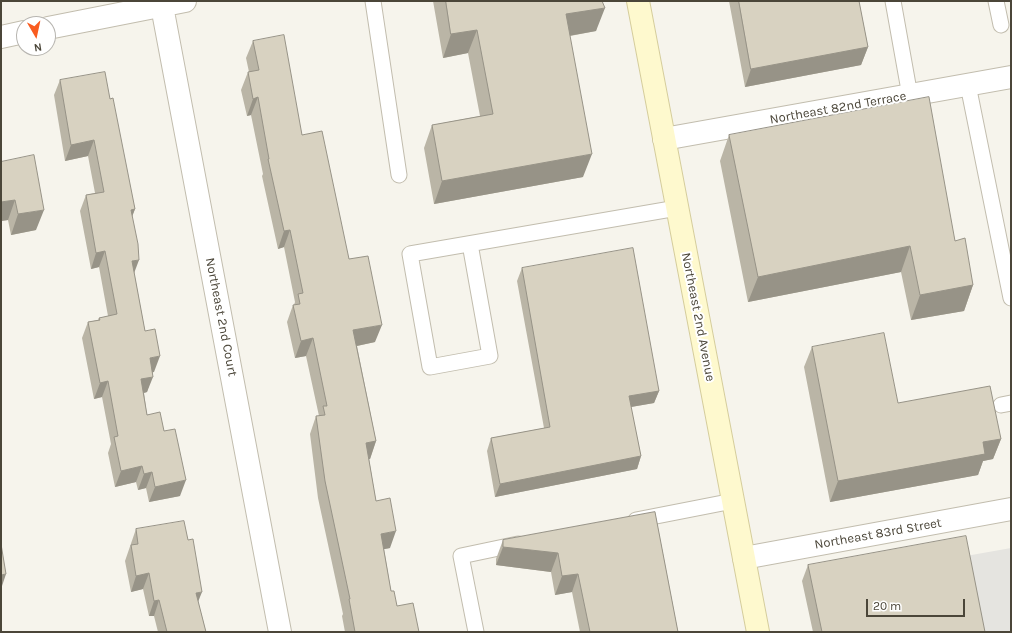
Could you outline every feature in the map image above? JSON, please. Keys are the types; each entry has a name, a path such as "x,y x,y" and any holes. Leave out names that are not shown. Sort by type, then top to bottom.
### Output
{"main road":[{"name":"Northeast 2nd Avenue","path":"638,1 758,632"}],"street":[{"path":"56,26 162,3 185,1"},
{"name":"Northeast 2nd Court","path":"162,3 280,632"},
{"path":"1,37 16,34"},
{"name":"Northeast 82nd Terrace","path":"664,139 1011,77"},
{"name":"Northeast 83rd Street","path":"744,558 1011,511"}],"lane":[{"path":"373,1 399,175"},
{"path":"893,1 910,96"},
{"path":"996,1 1001,25"},
{"path":"968,85 1011,298"},
{"path":"470,244 490,356 430,367 410,254 677,208"},
{"path":"620,524 733,501"},
{"path":"476,632 461,556 529,542"}],"shaded area":[{"path":"1011,548 1011,632 981,632 966,556"}],"building":[{"path":"446,1 602,1 605,8 566,14 592,154 442,181 432,125 493,114 477,30 451,34"},
{"path":"739,1 859,1 868,47 751,69"},
{"path":"284,35 302,135 322,131 349,259 368,256 382,325 353,330 376,441 366,443 376,501 390,498 396,531 381,534 391,591 394,591 397,606 413,603 419,632 355,632 350,599 325,481 316,416 325,415 323,406 327,406 313,338 301,341 293,305 300,304 298,294 303,293 290,230 284,231 268,159 258,97 253,99 248,72 259,70 253,41"},
{"path":"105,72 110,99 113,98 135,209 131,210 138,244 139,260 132,261 145,331 155,329 160,356 150,358 153,377 141,379 147,415 160,412 164,431 175,429 186,480 155,487 152,472 144,474 142,466 121,471 114,437 118,436 108,381 100,383 88,322 100,320 99,318 117,314 105,251 96,253 86,195 104,192 94,140 71,145 60,80"},
{"path":"929,97 955,241 965,238 973,285 920,295 910,246 758,277 729,135"},
{"path":"34,155 44,210 18,214 15,200 1,202 1,162"},
{"path":"633,248 659,391 629,396 641,456 500,484 491,438 550,427 522,268"},
{"path":"884,333 898,403 990,386 1001,439 983,442 985,454 838,481 812,347"},
{"path":"655,512 678,632 590,632 578,574 562,576 558,553 503,547 503,540"},
{"path":"184,521 188,540 193,539 202,592 196,593 206,632 167,632 159,600 154,601 149,573 136,576 131,545 138,544 136,529"},
{"path":"966,536 985,632 822,632 808,565"},
{"path":"1,544 6,574 1,575"}]}
